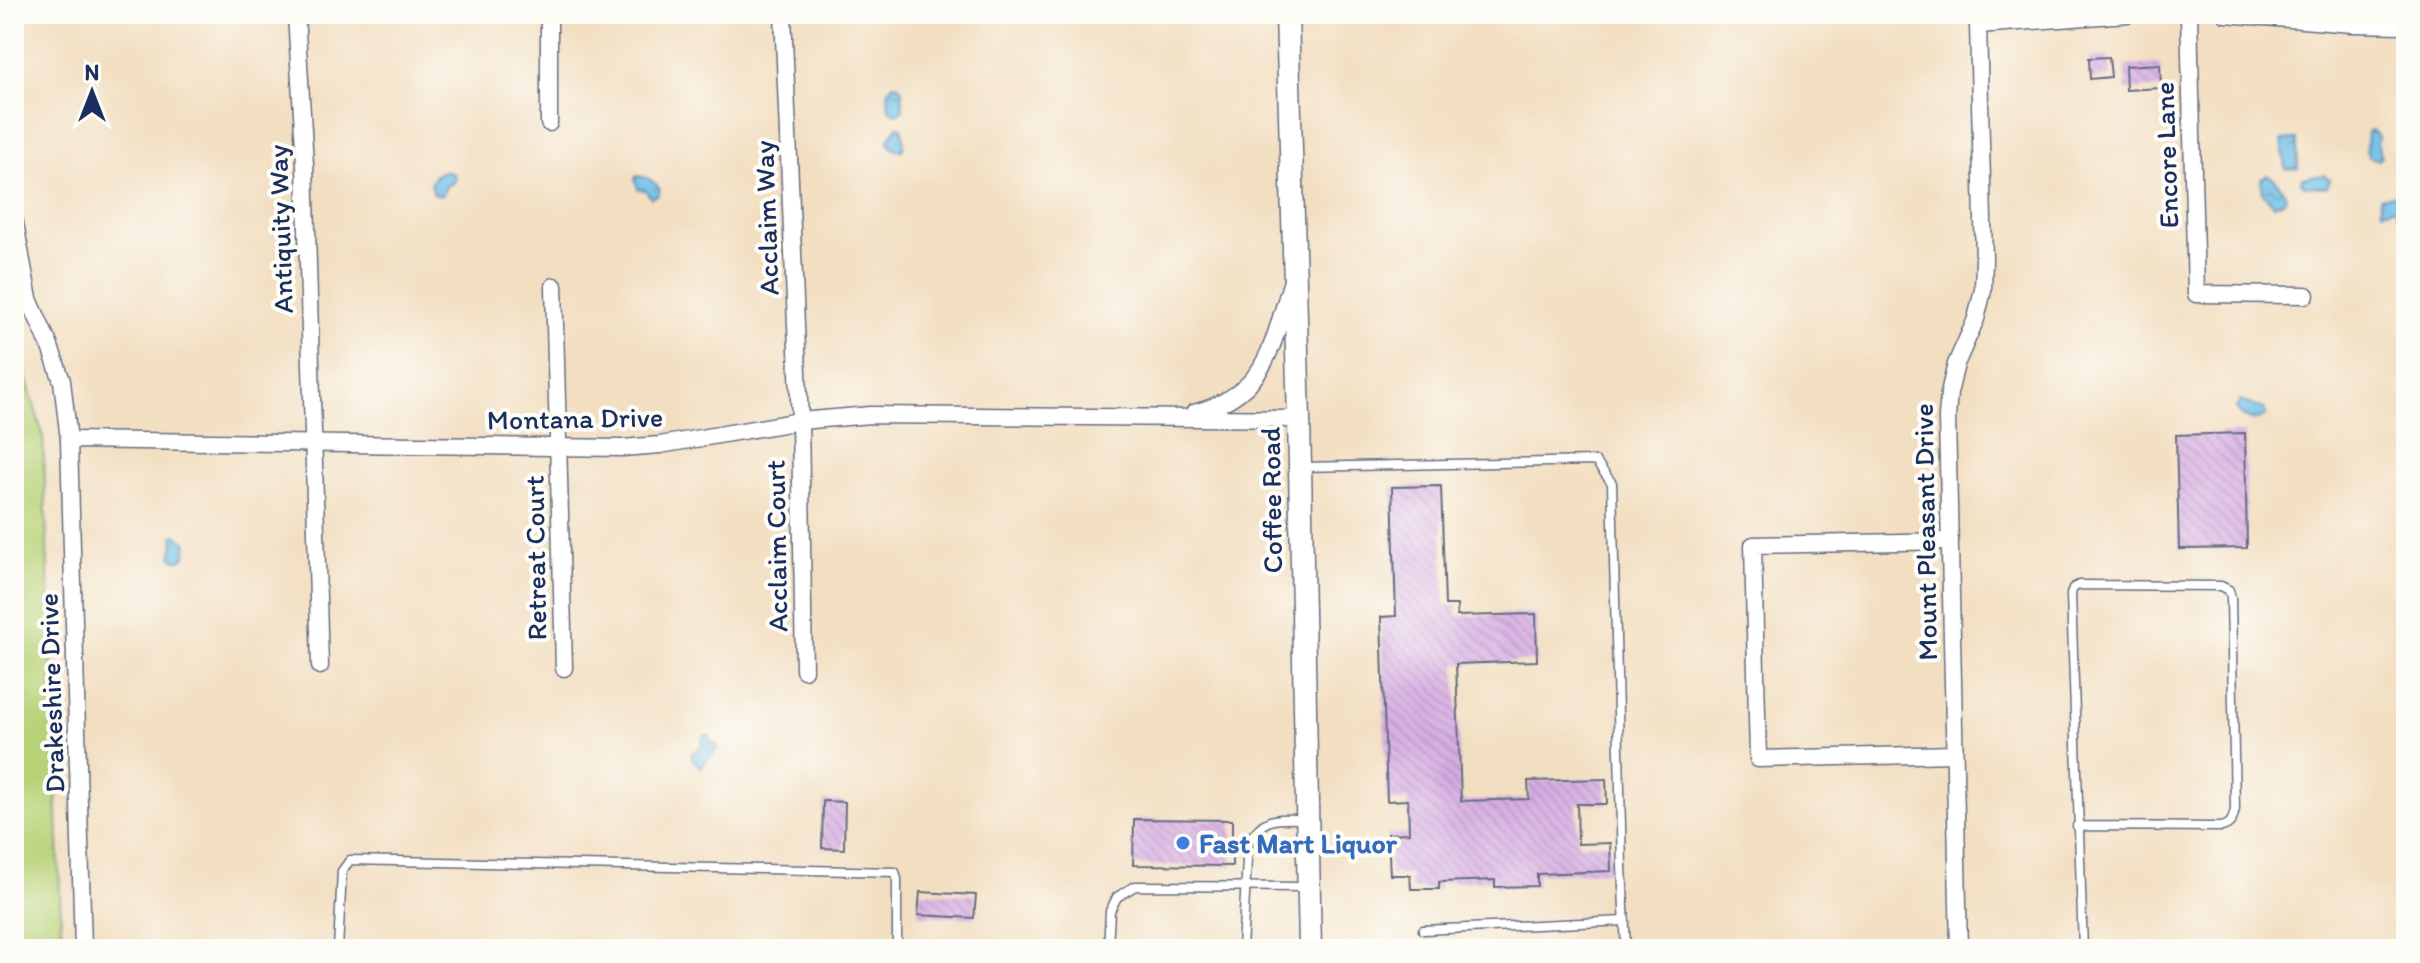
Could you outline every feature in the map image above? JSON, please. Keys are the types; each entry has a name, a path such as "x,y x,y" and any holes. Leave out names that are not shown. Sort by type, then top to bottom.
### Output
{"main road":[{"name":"Coffee Road","path":"1287,14 1310,949"}],"street":[{"name":"Antiquity Way","path":"296,14 305,164 320,666"},
{"path":"549,14 549,123"},
{"name":"Acclaim Way","path":"783,14 800,421"},
{"name":"Mount Pleasant Drive","path":"1959,949 1947,417 1956,364 1976,319 1983,290 1978,25 2127,14"},
{"name":"Encore Lane","path":"2189,14 2196,294 2306,295"},
{"path":"2226,14 2406,25"},
{"name":"Drakeshire Drive","path":"14,218 21,301 49,344 62,381 69,440 83,949"},
{"name":"Montana Drive","path":"1175,418 1213,408 1235,397 1249,385 1259,372 1272,342 1295,271"},
{"name":"Retreat Court","path":"554,286 564,668"},
{"name":"Montana Drive","path":"69,440 622,448 660,445 800,421 870,415 1299,419"},
{"name":"Acclaim Court","path":"800,421 804,670"},
{"path":"1950,541 1753,545 1758,759 1954,754"}],"lane":[{"path":"1300,467 1595,461 1612,483 1626,949"},
{"path":"2077,826 2222,827 2232,821 2235,809 2229,590 2221,586 2079,585 2073,588 2077,826 2083,949"},
{"path":"1242,949 1248,842 1257,827 1269,819 1308,819"},
{"path":"338,949 342,871 350,860 895,872 897,949"},
{"path":"1108,949 1110,911 1117,897 1135,886 1309,887"},
{"path":"1423,930 1625,921"}],"green space":[{"path":"14,336 43,436 62,949 14,949"}],"water":[{"path":"893,84 902,90 903,109 897,114 889,110 888,90"},
{"path":"898,126 902,127 902,150 893,148 888,141"},
{"path":"2372,130 2379,138 2377,142 2381,157 2377,160 2369,157 2366,150 2367,132"},
{"path":"2297,139 2298,168 2285,169 2282,140"},
{"path":"444,171 454,174 455,182 446,186 442,196 434,194 431,183 435,175"},
{"path":"2268,175 2275,179 2286,195 2285,200 2274,205 2262,192 2261,179"},
{"path":"2324,175 2330,179 2327,187 2306,186 2301,182 2302,178"},
{"path":"636,176 653,182 660,190 658,195 651,198 645,190 638,189"},
{"path":"2406,193 2406,215 2398,217 2396,208 2382,211 2380,198"},
{"path":"2240,401 2264,409 2266,416 2258,419 2245,417 2236,408"},
{"path":"177,535 187,543 185,556 181,560 171,556 173,536"},
{"path":"706,735 718,748 701,767 691,754 702,746"}],"building":[{"path":"2109,57 2111,77 2090,79 2089,58"},
{"path":"2160,64 2161,88 2126,90 2125,66"},
{"path":"2245,433 2247,548 2179,549 2176,435"},
{"path":"1441,486 1445,605 1457,605 1457,616 1536,614 1537,661 1456,664 1461,801 1529,799 1528,781 1606,779 1607,804 1577,804 1578,844 1610,843 1611,871 1537,874 1537,886 1495,887 1495,880 1439,882 1439,889 1411,889 1410,875 1390,875 1388,834 1409,833 1408,800 1387,801 1381,617 1396,616 1392,487"},
{"path":"823,801 845,802 844,849 822,848"},
{"name":"Fast Mart Liquor","path":"1134,819 1232,820 1232,866 1133,865"},
{"path":"920,892 976,895 974,918 918,915"}],"place":[{"name":"Fast Mart Liquor","path":"1183,843"}]}
